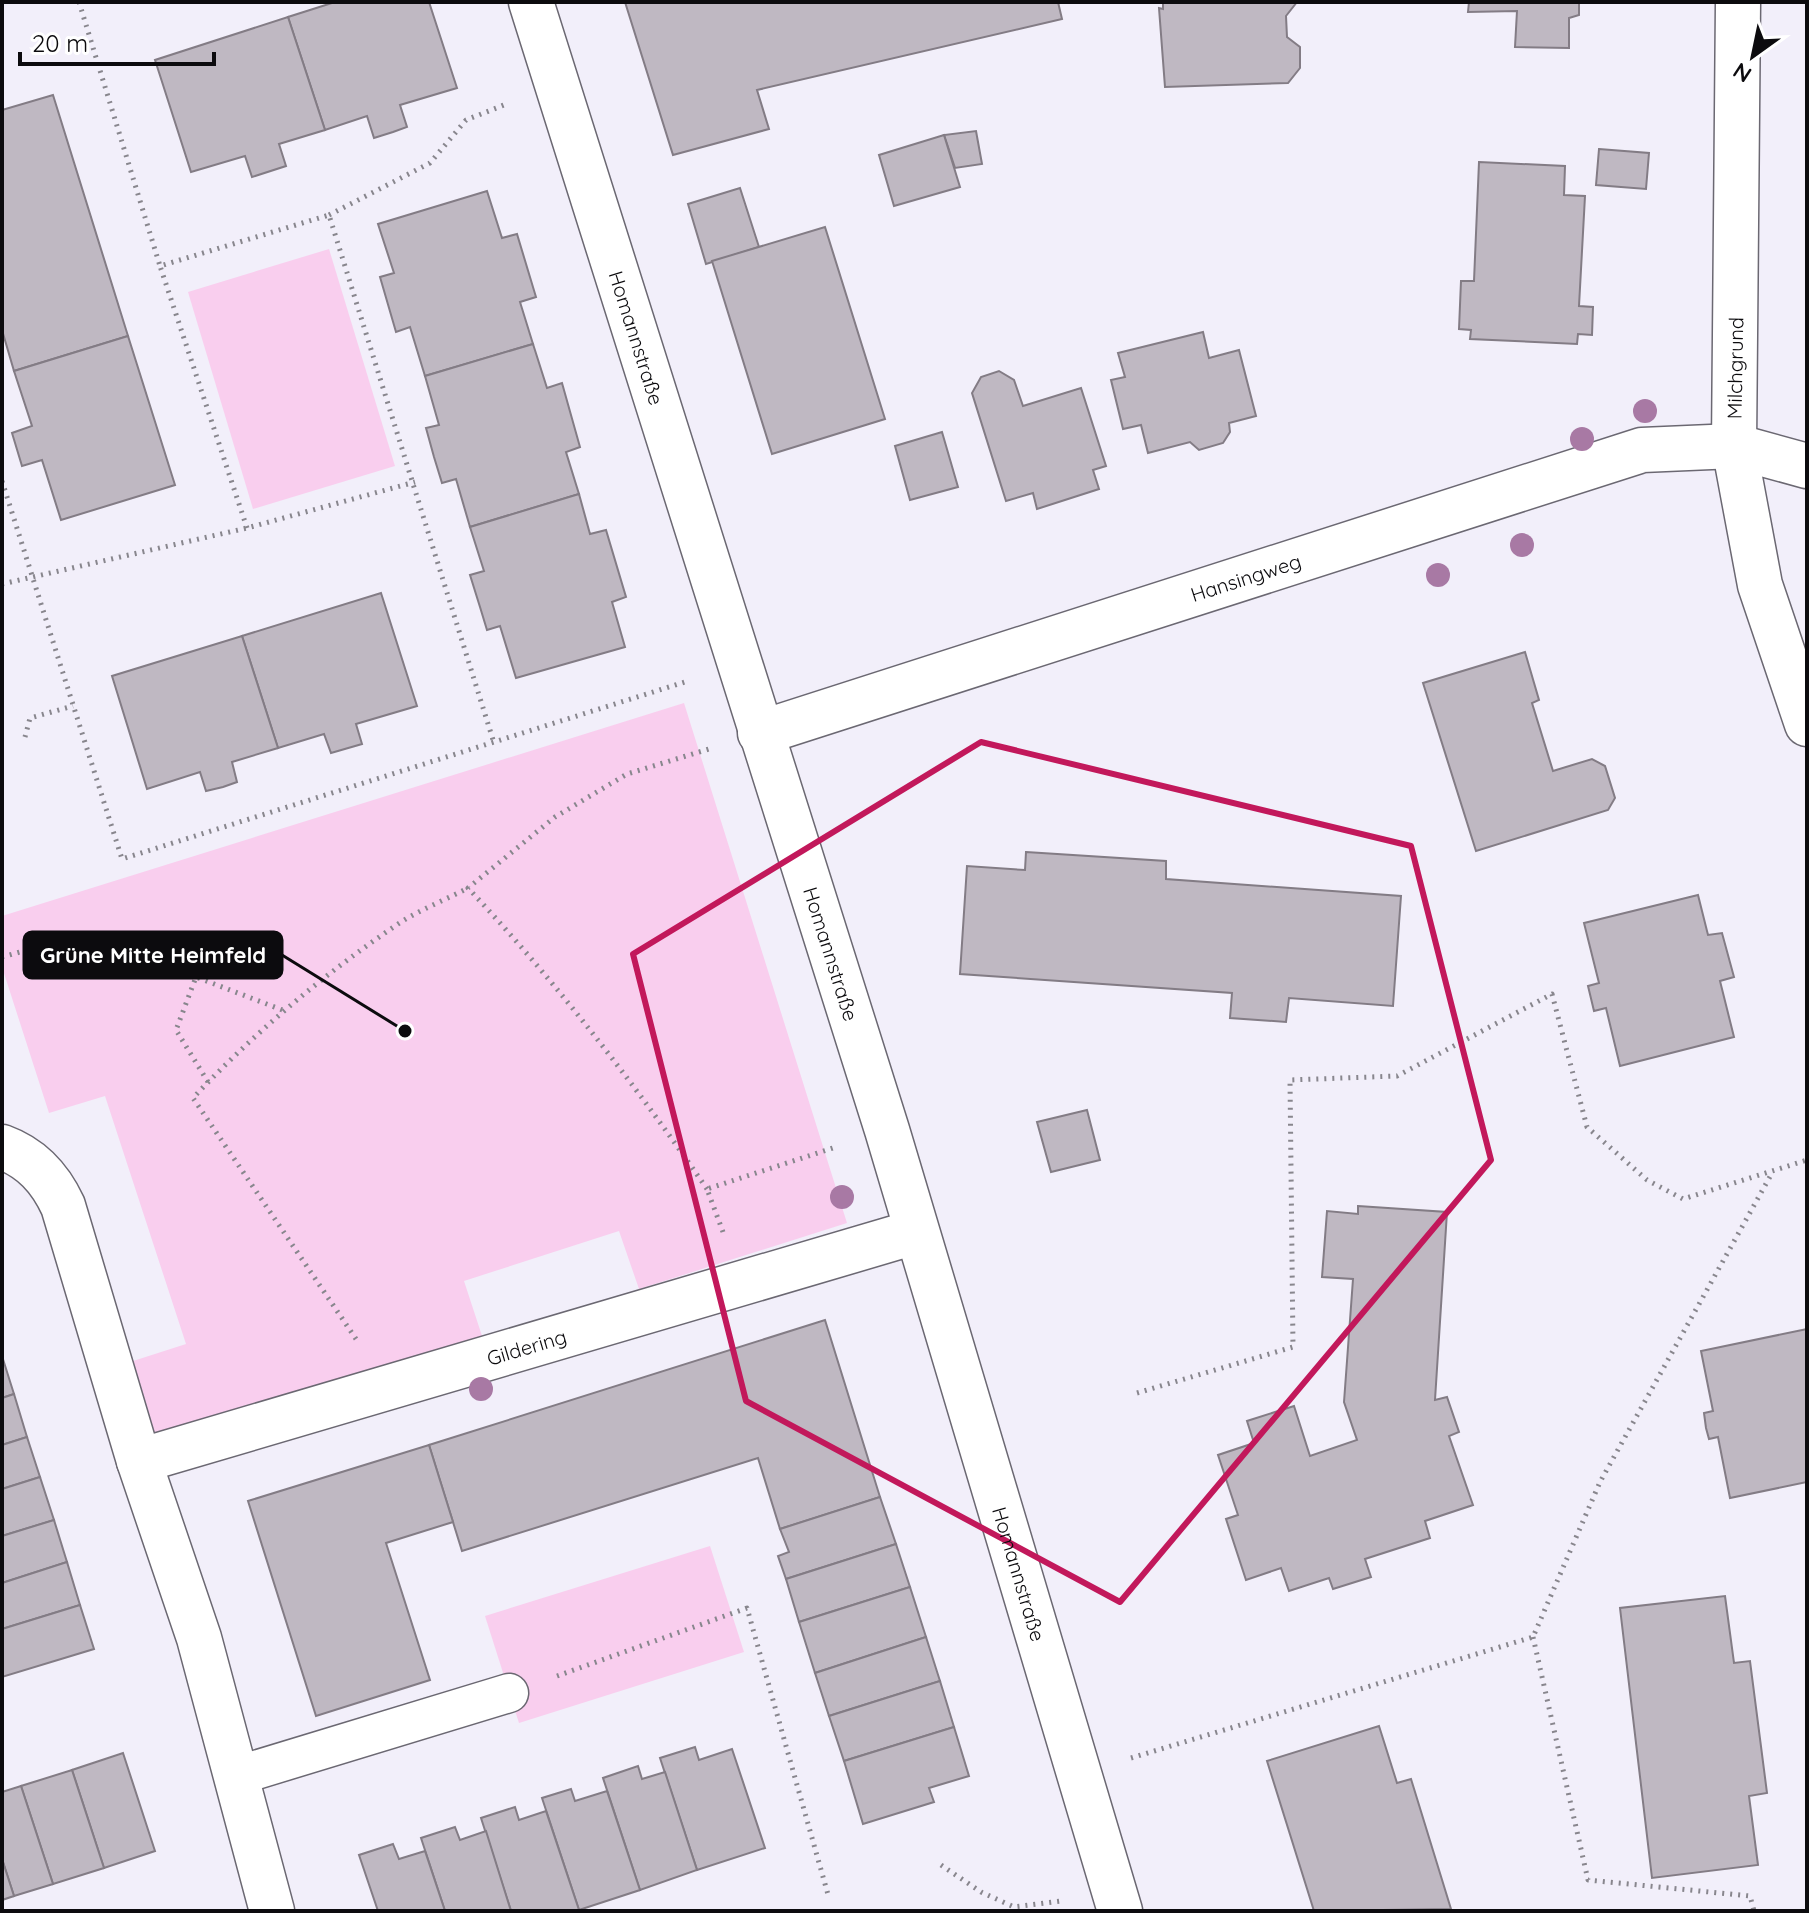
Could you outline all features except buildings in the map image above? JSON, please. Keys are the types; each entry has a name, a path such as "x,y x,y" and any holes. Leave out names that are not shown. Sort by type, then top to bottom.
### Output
{"street":[{"name":"Homannstraße","path":"531,2 887,1130 1118,1904"},
{"name":"Milchgrund","path":"1738,2 1734,446 1760,585 1807,724"},
{"name":"Hansingweg","path":"760,733 1642,450 1734,446 1807,466"},
{"path":"2,1147 37,1166 56,1190 63,1206 139,1461 199,1638 272,1911"},
{"name":"Gildering","path":"139,1461 915,1232"}],"lane":[{"path":"236,1776 509,1693"}],"path":[{"path":"79,2 160,266 247,528"},
{"path":"160,266 329,215 430,163 466,120 558,85"},
{"path":"329,215 415,482 494,743"},
{"path":"2,481 122,859 739,665"},
{"path":"2,584 247,528 415,482"},
{"path":"25,737 30,718 73,706"},
{"path":"389,1387 193,1098 285,1011 399,923 468,888 555,817 627,774 760,733"},
{"path":"468,888 524,947 637,1088 707,1189 743,1284"},
{"path":"2,957 56,942 139,942 196,977 285,1011"},
{"path":"196,977 176,1030 208,1082"},
{"path":"1137,1393 1293,1347 1290,1080 1397,1076 1552,994 1587,1127 1647,1180 1683,1199 1807,1160"},
{"path":"707,1189 887,1130"},
{"path":"1754,1911 1750,1896 1588,1880 1533,1637 1600,1482 1773,1173"},
{"path":"509,1693 747,1608 829,1898"},
{"path":"1079,1773 1533,1637"},
{"path":"941,1865 981,1892 1014,1907 1118,1904"}],"highlighted area":[{"path":"981,742 1411,846 1491,1160 1120,1602 746,1401 633,954"}],"shaded area":[{"path":"329,249 395,466 253,509 188,292"},
{"path":"684,703 847,1223 639,1289 619,1231 464,1281 483,1339 156,1443 130,1362 186,1344 105,1096 49,1113 2,967 2,916"},
{"path":"710,1546 744,1652 519,1723 485,1616"}],"place":[{"name":"Grüne Mitte Heimfeld","path":"405,1031"}]}
